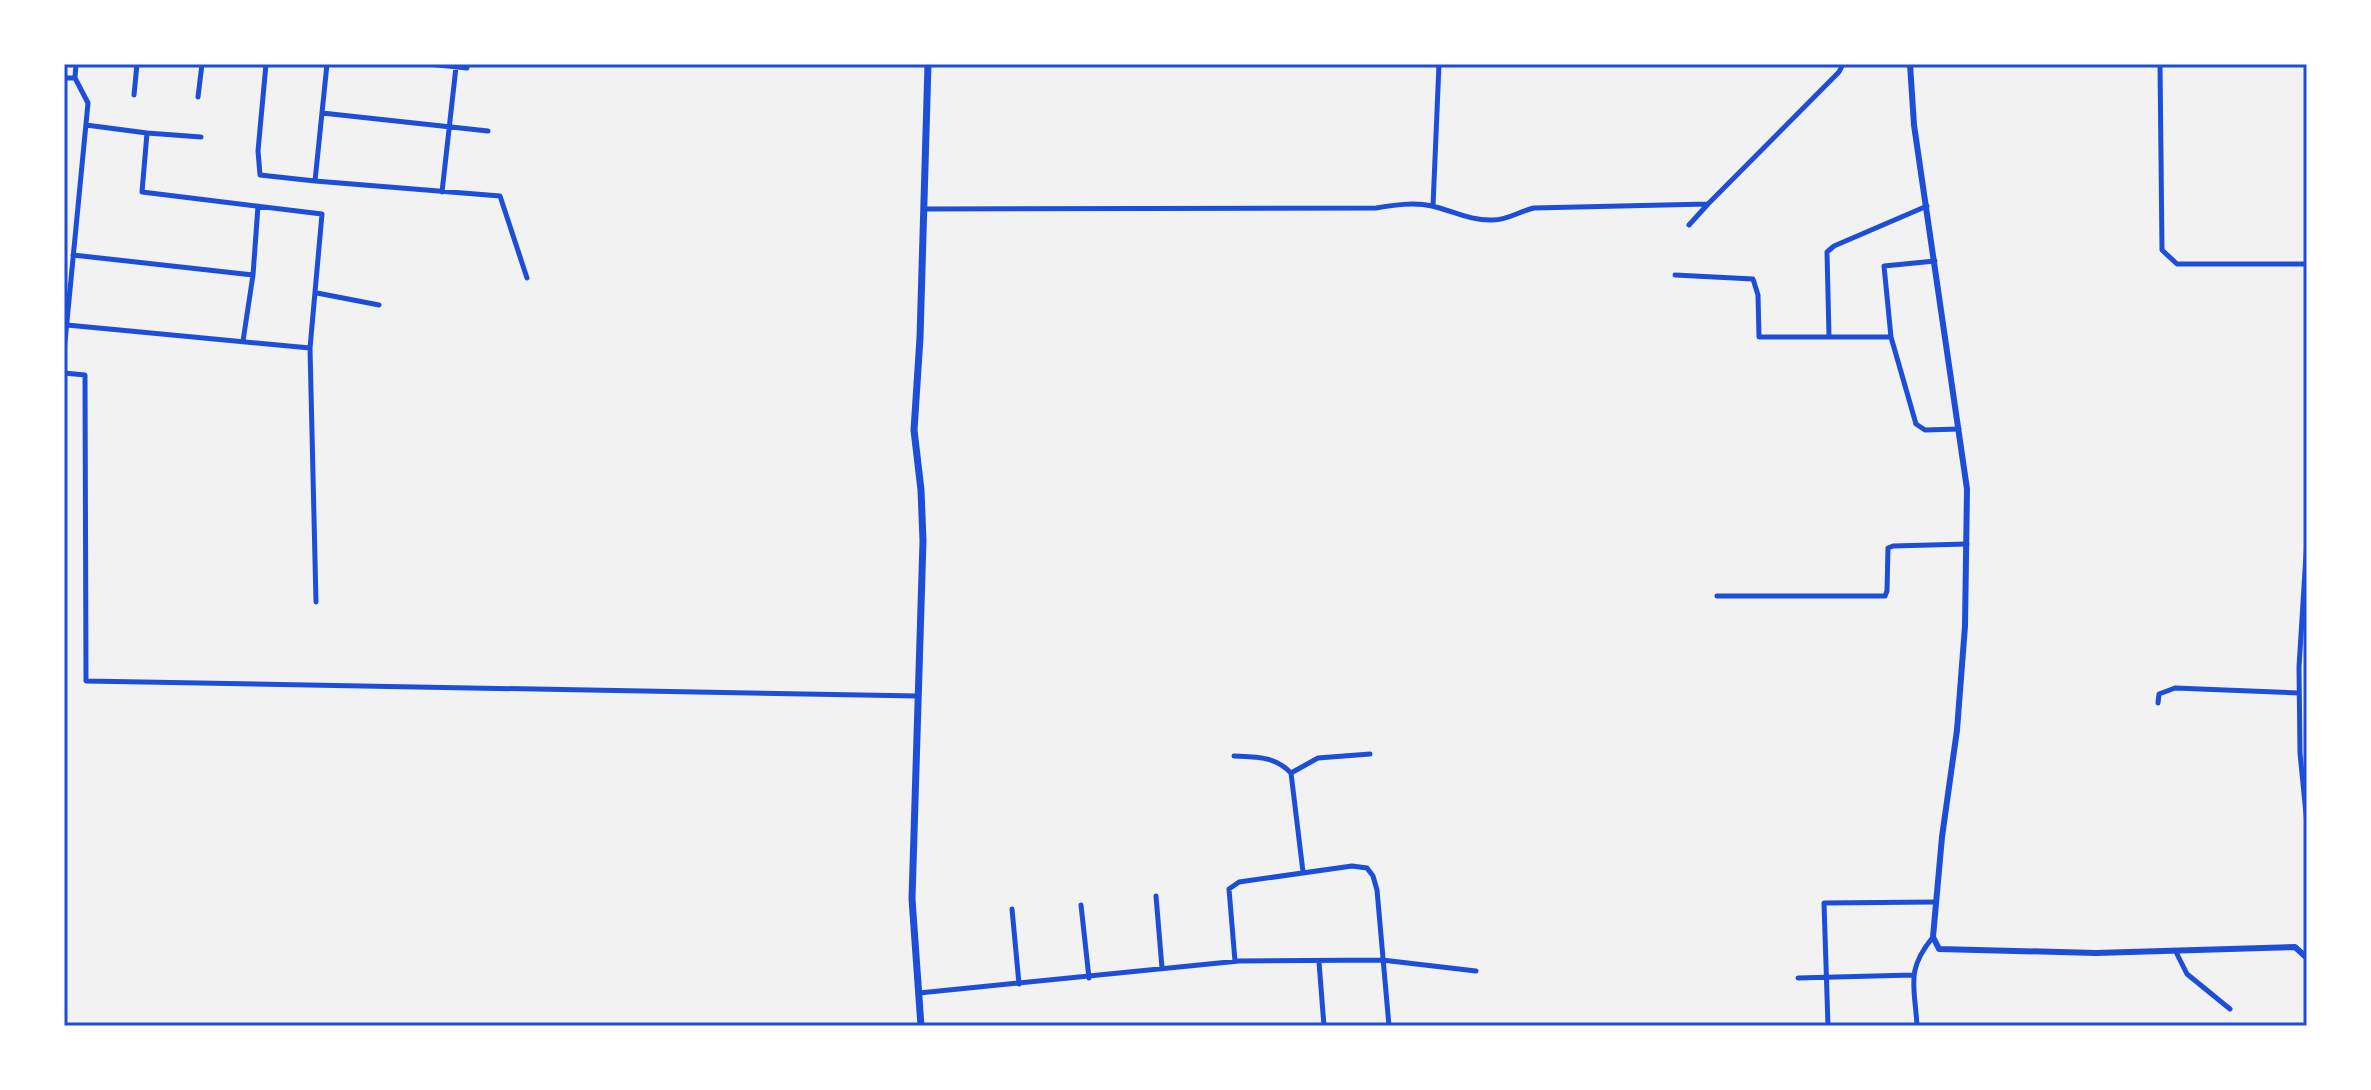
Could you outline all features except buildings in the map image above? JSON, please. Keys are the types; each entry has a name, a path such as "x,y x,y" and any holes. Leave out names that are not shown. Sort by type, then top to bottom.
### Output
{"main road":[{"path":"921,1026 912,899 923,541 914,430 928,64"}],"street":[{"path":"64,352 88,103 75,78 76,64"},
{"path":"134,95 137,64"},
{"path":"198,97 202,64"},
{"path":"266,64 258,151 260,175 500,196 527,278"},
{"path":"315,181 327,64"},
{"path":"428,64 467,68"},
{"path":"1433,206 1439,64"},
{"path":"1689,225 1839,72 1842,64"},
{"path":"1910,64 1914,125 1967,489 1968,544 1957,730 1933,937 1919,954 1913,975 1917,1026"},
{"path":"2160,64 2162,250 2177,264 2307,264"},
{"path":"442,192 456,67"},
{"path":"64,78 75,78"},
{"path":"322,113 488,131"},
{"path":"86,125 201,137"},
{"path":"147,133 142,192 322,214 310,348 316,602"},
{"path":"924,209 1376,208 1404,204 1433,206 1467,217 1490,220 1504,219 1534,208 1708,204"},
{"path":"243,341 253,275 258,206"},
{"path":"1829,336 1827,252 1834,246 1927,206"},
{"path":"73,255 253,275"},
{"path":"1936,261 1884,266 1891,337 1916,424 1925,430 1959,429"},
{"path":"1675,275 1753,279 1758,295 1759,337 1891,337"},
{"path":"317,293 379,305"},
{"path":"67,325 310,348"},
{"path":"64,373 85,375 86,681 919,696"},
{"path":"2307,539 2299,693 2300,753 2307,824"},
{"path":"1717,596 1885,596 1888,548 1968,544"},
{"path":"2158,703 2159,694 2175,688 2299,693"},
{"path":"1291,773 1318,758 1370,754"},
{"path":"1234,756 1267,758 1282,763 1291,773 1303,872"},
{"path":"1235,961 1229,889 1249,879 1352,866 1367,868 1377,890 1389,1026"},
{"path":"1156,896 1162,968"},
{"path":"1828,1026 1824,903 1937,902"},
{"path":"1081,905 1089,978"},
{"path":"1012,909 1019,984"},
{"path":"1933,937 1939,949 2010,953 2176,952 2295,947 2307,956"},
{"path":"2176,952 2187,974 2230,1009"},
{"path":"919,993 1235,961 1382,960 1476,971"},
{"path":"1319,962 1324,1026"},
{"path":"1798,978 1913,975"}]}
